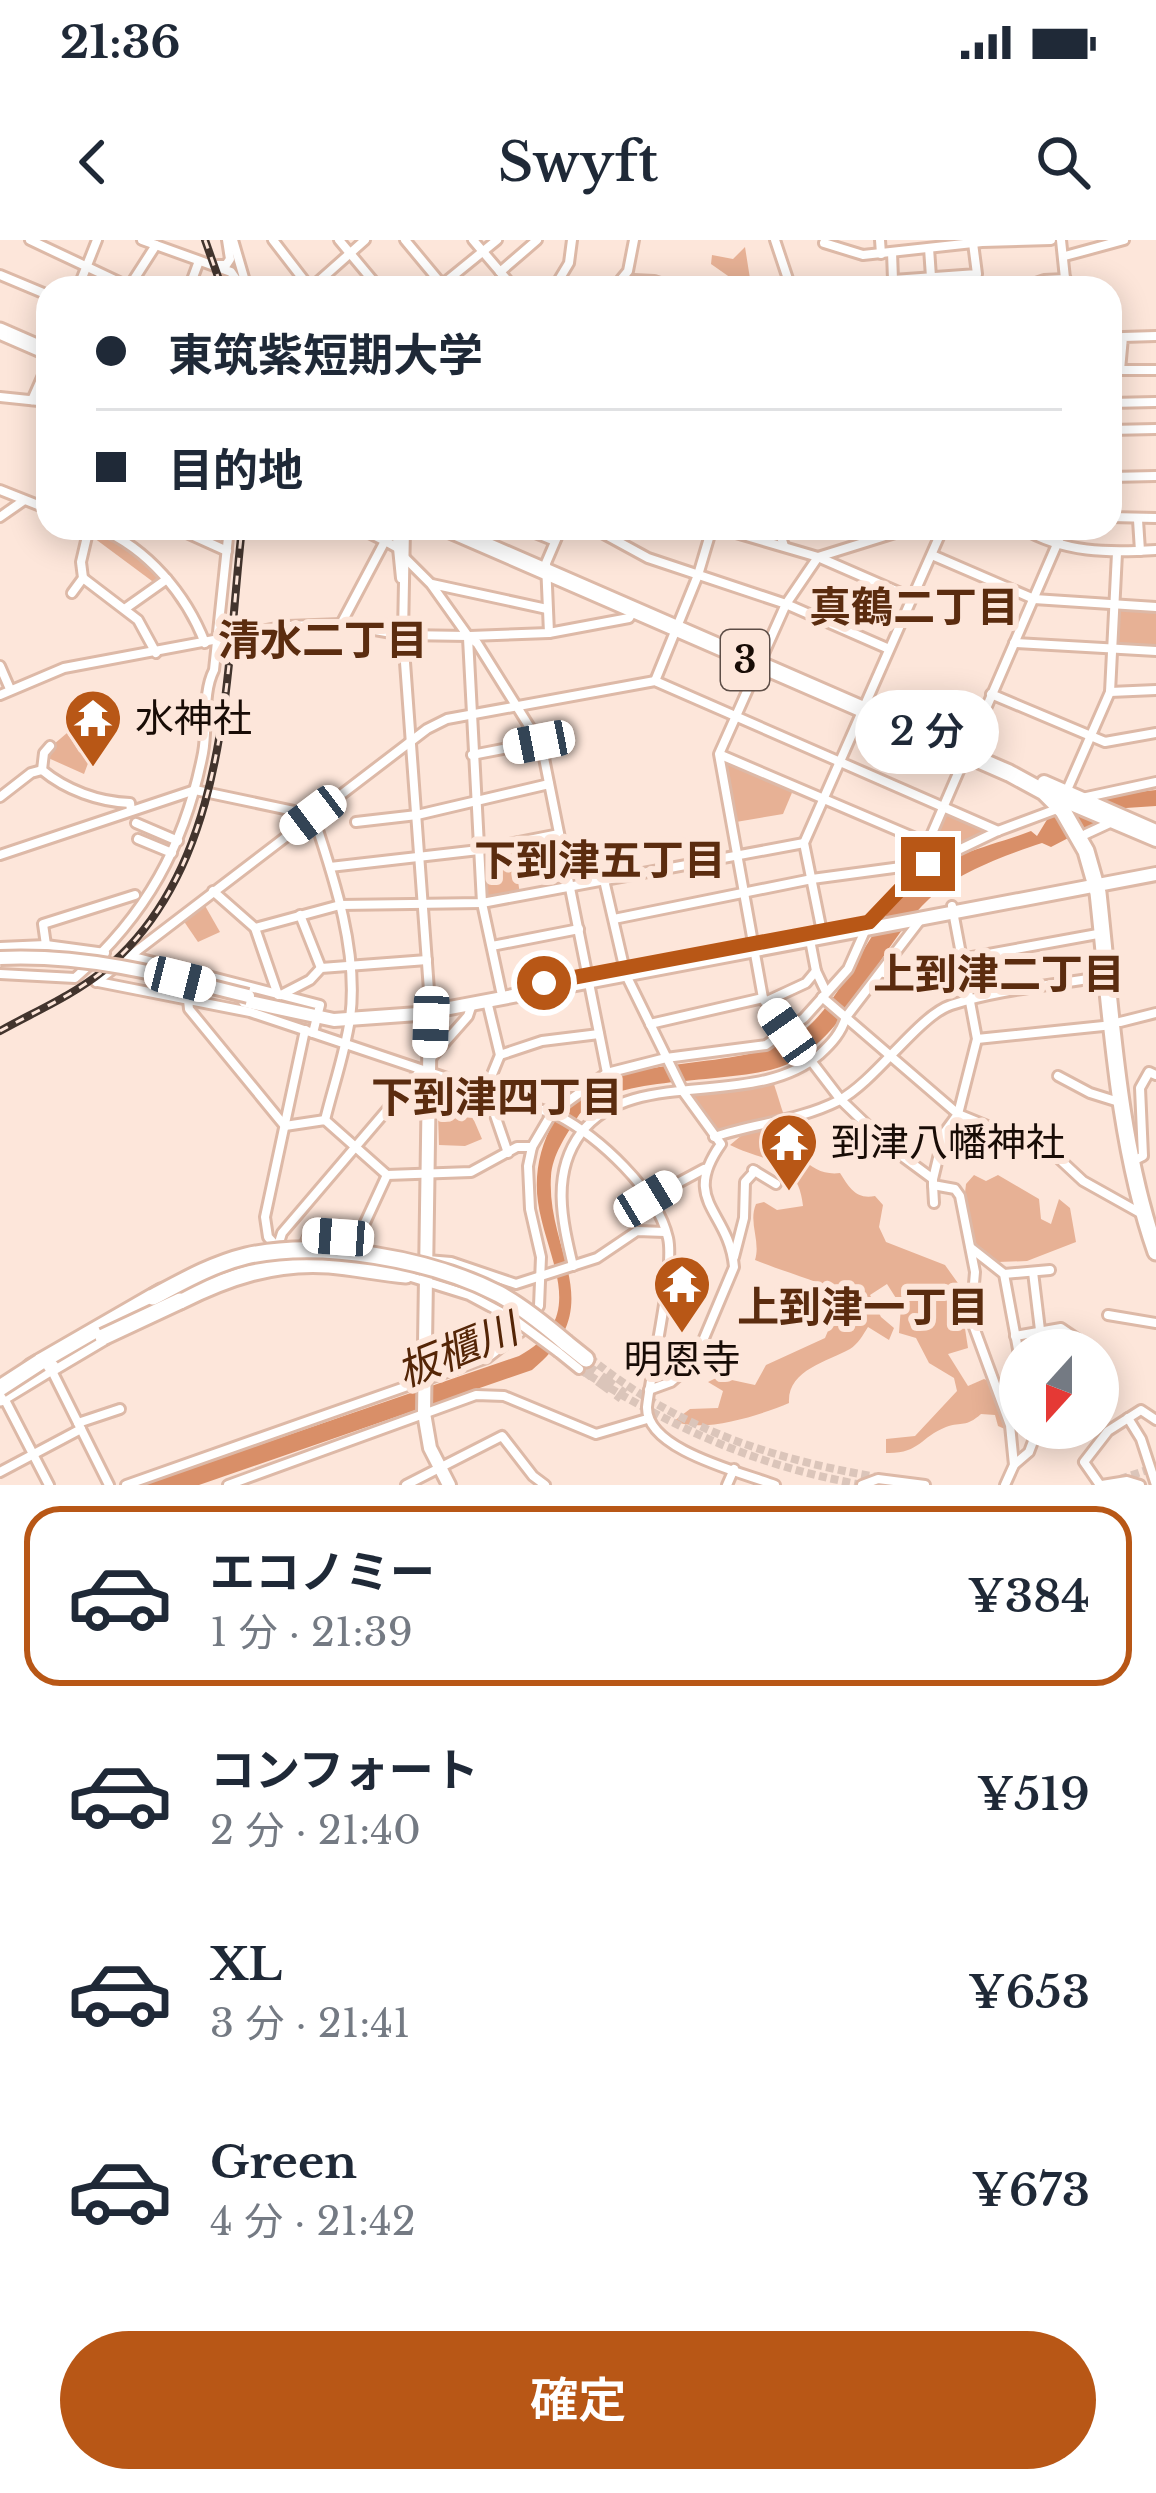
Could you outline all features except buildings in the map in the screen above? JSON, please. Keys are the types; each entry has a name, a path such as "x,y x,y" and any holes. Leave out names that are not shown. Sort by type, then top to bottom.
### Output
{"highway":[{"path":"0,327 36,343"},
{"name":"3","path":"477,540 966,752 1072,803 1099,881 1149,1221"},
{"name":"3","path":"491,540 633,610 678,626"},
{"name":"3","path":"1099,881 1124,1103 1156,1252"},
{"path":"44,1369 199,1267 250,1248 301,1242 407,1257"},
{"path":"153,1297 245,1257 293,1250 333,1252 430,1268 467,1280 516,1305 584,1363"},
{"path":"1,1393 178,1293 227,1271 293,1257 352,1260 465,1285 513,1309 564,1346"},
{"path":"103,1337 237,1275 295,1265 406,1275"}],"main road":[{"path":"1072,803 1156,836"},
{"path":"0,961 40,956 116,964 246,999 350,1018 472,1004 1156,870"},
{"path":"430,1008 501,991 588,979"},
{"path":"430,1008 424,1412 430,1448 449,1485"}],"street":[{"path":"30,240 106,276"},
{"path":"82,276 97,240"},
{"path":"142,240 169,245 235,276"},
{"path":"200,261 226,265 231,257 230,240"},
{"path":"230,240 241,276"},
{"path":"273,240 301,276"},
{"path":"339,240 369,276"},
{"path":"324,276 364,240"},
{"path":"405,240 433,276"},
{"path":"473,240 504,276"},
{"path":"456,276 497,240"},
{"path":"500,272 537,240"},
{"path":"561,276 569,263 572,240"},
{"path":"631,276 634,240"},
{"path":"775,240 788,276"},
{"path":"880,240 892,276"},
{"path":"824,243 842,243 863,255 912,245 1051,240"},
{"path":"1061,240 1066,276"},
{"path":"1065,256 1124,240"},
{"path":"947,276 977,274 978,242"},
{"path":"138,276 156,245"},
{"path":"928,248 932,276"},
{"path":"194,276 200,261"},
{"path":"0,275 36,290"},
{"path":"1122,341 1123,337 1156,336"},
{"path":"1122,370 1156,370"},
{"path":"32,400 36,391"},
{"path":"0,397 36,400"},
{"path":"1122,403 1156,402"},
{"path":"1122,430 1156,429"},
{"path":"1122,477 1156,476"},
{"path":"0,490 36,504"},
{"path":"0,517 25,500"},
{"path":"1122,518 1156,518"},
{"path":"1138,520 1140,551"},
{"path":"72,593 83,578 86,540"},
{"path":"120,540 167,579 210,642"},
{"path":"203,540 226,550"},
{"path":"0,974 75,978 105,952 139,910 178,842 208,727 208,682 214,670 210,642 227,540"},
{"path":"401,540 430,1008"},
{"path":"614,540 648,558 786,604 890,649"},
{"path":"655,681 711,540"},
{"path":"761,540 818,557 912,598"},
{"path":"782,540 784,546"},
{"path":"873,540 818,557 786,604 719,754 764,1000 841,1100 933,1182 955,1189 960,1196 975,1272 971,1319 999,1393"},
{"path":"938,540 804,842 812,879 816,971 825,996 958,1114 1053,1153 1083,1181 1149,1221"},
{"path":"1049,540 1058,546 1117,553 1156,550"},
{"path":"126,1485 487,1358 533,1319 546,1274 527,1184 532,1147 554,1114 607,1073 766,1045 825,996 919,862 1060,540"},
{"path":"341,624 385,541 431,584 518,706 539,742 607,1073"},
{"path":"550,633 546,567 555,541"},
{"path":"1072,803 1110,692 1117,553"},
{"path":"932,555 1034,599 1156,607"},
{"path":"83,578 126,608 146,631 156,653"},
{"path":"126,608 167,579"},
{"path":"431,584 547,609"},
{"path":"0,694 64,668 288,626 341,624 403,635 550,633 629,617 633,610"},
{"path":"468,636 482,903 501,991"},
{"path":"1014,643 1156,651"},
{"path":"0,666 10,689"},
{"path":"776,1485 662,1440 646,1419 667,1272 666,1232 619,1160 581,1127 427,1067 250,1012 96,982 411,741 447,719 655,681 998,831"},
{"path":"1110,692 1156,690"},
{"path":"992,694 1105,742 1156,734"},
{"path":"472,755 539,742"},
{"path":"42,770 50,746"},
{"path":"719,754 927,843"},
{"path":"42,770 64,787 107,801 130,802 131,810"},
{"path":"0,797 42,770"},
{"path":"614,919 812,879 931,863 1072,803 1156,782"},
{"path":"356,822 417,815 549,784"},
{"path":"0,855 195,790 313,815"},
{"path":"313,815 340,905 348,966 350,1018 325,1120"},
{"path":"1081,832 1114,819"},
{"path":"136,823 178,842"},
{"path":"331,867 479,850 559,834"},
{"path":"138,839 172,853"},
{"path":"255,928 340,905 482,903 804,842"},
{"path":"604,880 624,972 682,1090 721,1144 704,1169 648,1199"},
{"path":"213,891 255,928 279,996"},
{"path":"46,945 43,924 135,895"},
{"path":"934,1203 933,1182 944,1133 958,1114 977,1039 952,909"},
{"path":"300,915 321,968"},
{"path":"573,1266 561,1181 581,1127 618,1104 793,1074 842,1031 845,1016 882,974 919,917"},
{"path":"492,946 579,929"},
{"path":"882,974 1103,933"},
{"path":"0,947 46,945 105,952"},
{"path":"129,955 320,1005 320,1016 309,1032 265,1217 268,1237 277,1247"},
{"path":"279,996 321,968 427,961"},
{"path":"650,1024 764,1000 806,983 816,971"},
{"path":"714,1137 785,1122 841,1100 938,1012 969,1001 1108,976"},
{"path":"188,999 189,1009 285,1126"},
{"path":"487,1001 500,1055 486,1088 508,1153"},
{"path":"274,1262 282,1233 354,1145 427,1067 468,1016 472,1004"},
{"path":"977,1039 1117,1024 1156,1012"},
{"path":"500,1055 542,1041 599,1034"},
{"path":"1137,1159 1143,1156 1140,1088 1149,1072 1156,1075"},
{"path":"1058,1076 1090,1093 1124,1103"},
{"path":"285,1126 325,1120 386,1175 471,1172 517,1147 532,1147"},
{"path":"649,1390 670,1382 694,1362 734,1267 702,1188 704,1169"},
{"path":"733,1258 744,1219 745,1182 753,1170 776,1184"},
{"path":"304,1246 309,1235 357,1240 386,1175"},
{"path":"50,1485 1,1393 171,1290 223,1265 277,1247 304,1246 451,1262 508,1284 597,1258 637,1231 666,1232"},
{"path":"968,1247 1004,1274 1050,1270"},
{"path":"427,1260 481,1280 524,1303 564,1346"},
{"path":"109,1485 44,1369 228,1274 274,1262 334,1262 406,1275 469,1295 564,1346"},
{"path":"1033,1272 1040,1329"},
{"path":"1004,1274 1014,1329"},
{"path":"1108,1315 1156,1322"},
{"path":"487,1320 487,1358"},
{"path":"228,1485 486,1393 596,1434 646,1419"},
{"path":"0,1472 120,1408"},
{"path":"1140,1485 1126,1481 1101,1485 1085,1465 1085,1457 1108,1431 1141,1410 1156,1420"},
{"path":"1128,1418 1152,1459 1156,1485"},
{"path":"406,1485 502,1436 545,1485"},
{"path":"1012,1449 1014,1465"},
{"path":"1005,1485 1014,1465 1030,1449"},
{"path":"728,1485 734,1469"},
{"path":"862,1485 878,1479 926,1485"}],"shaded area":[{"path":"745,247 750,276 728,276 711,264 712,255 733,259"},
{"path":"97,540 114,540 129,549 163,579 156,584"},
{"path":"1118,607 1156,609 1156,648 1116,646"},
{"path":"67,733 79,752 90,758 84,774 46,757 47,750"},
{"path":"730,760 794,788 783,814 736,822"},
{"path":"1156,790 1156,806 1126,808 1051,847 1042,843 1013,853 939,890 911,919 849,1008 794,1061 744,1075 617,1092 593,1103 568,1131 552,1168 552,1204 571,1300 568,1323 555,1346 532,1370 199,1485 142,1485 519,1356 541,1341 559,1305 537,1181 549,1131 573,1099 627,1074 782,1044 820,1014 897,900 926,873 1031,831 1037,836 1048,818 1109,795"},
{"path":"947,812 991,832 928,859"},
{"path":"512,843 520,894 483,901 481,848"},
{"path":"204,904 220,932 198,942 183,920"},
{"path":"773,1081 785,1119 716,1133 689,1096"},
{"path":"438,1115 473,1118 482,1139 465,1146 439,1145"},
{"path":"778,1128 811,1166 840,1173 858,1194 875,1196 883,1205 879,1227 886,1242 945,1265 960,1286 970,1290 964,1322 968,1348 948,1354 968,1386 984,1379 991,1382 999,1406 999,1426 995,1415 981,1414 937,1431 906,1451 886,1453 886,1439 915,1436 957,1391 954,1378 929,1363 916,1338 899,1333 901,1306 887,1284 870,1295 881,1317 894,1328 889,1340 868,1327 853,1347 801,1375 794,1382 789,1403 777,1408 715,1424 674,1421 690,1409 718,1408 723,1391 708,1382 718,1377 755,1385 766,1365 825,1338 833,1319 843,1316 849,1297 755,1260 756,1204 764,1202 777,1210 803,1206 800,1190 786,1170 730,1145 742,1135"},
{"path":"974,1175 986,1181 998,1175 1039,1199 1041,1219 1051,1224 1059,1199 1070,1208 1076,1242 1027,1261 998,1262 977,1246 971,1229 965,1193"}],"tunnel":[{"path":"589,1357 656,1404 727,1437 802,1461 882,1478"},
{"path":"581,1365 623,1396"},
{"path":"579,1369 715,1442 785,1467 863,1485"},
{"path":"1120,1479 1156,1467"}],"railway":[{"path":"205,240 218,276"},
{"path":"0,1031 103,971 145,928 176,879 198,825 214,766 241,540"}],"place":[{"name":"水神社","path":"93,769"},
{"name":"到津八幡神社","path":"789,1193"},
{"name":"明恩寺","path":"682,1335"}],"district":[{"name":"真鶴二丁目","path":"914,607"},
{"name":"清水二丁目","path":"323,640"},
{"name":"下到津五丁目","path":"600,860"},
{"name":"上到津二丁目","path":"999,974"},
{"name":"下到津四丁目","path":"497,1097"},
{"name":"上到津一丁目","path":"863,1307"}],"route":[{"path":"544,983 869,922 909,880 919,862 928,864"}],"water label":[{"name":"板櫃川","path":"457,1350"}]}
